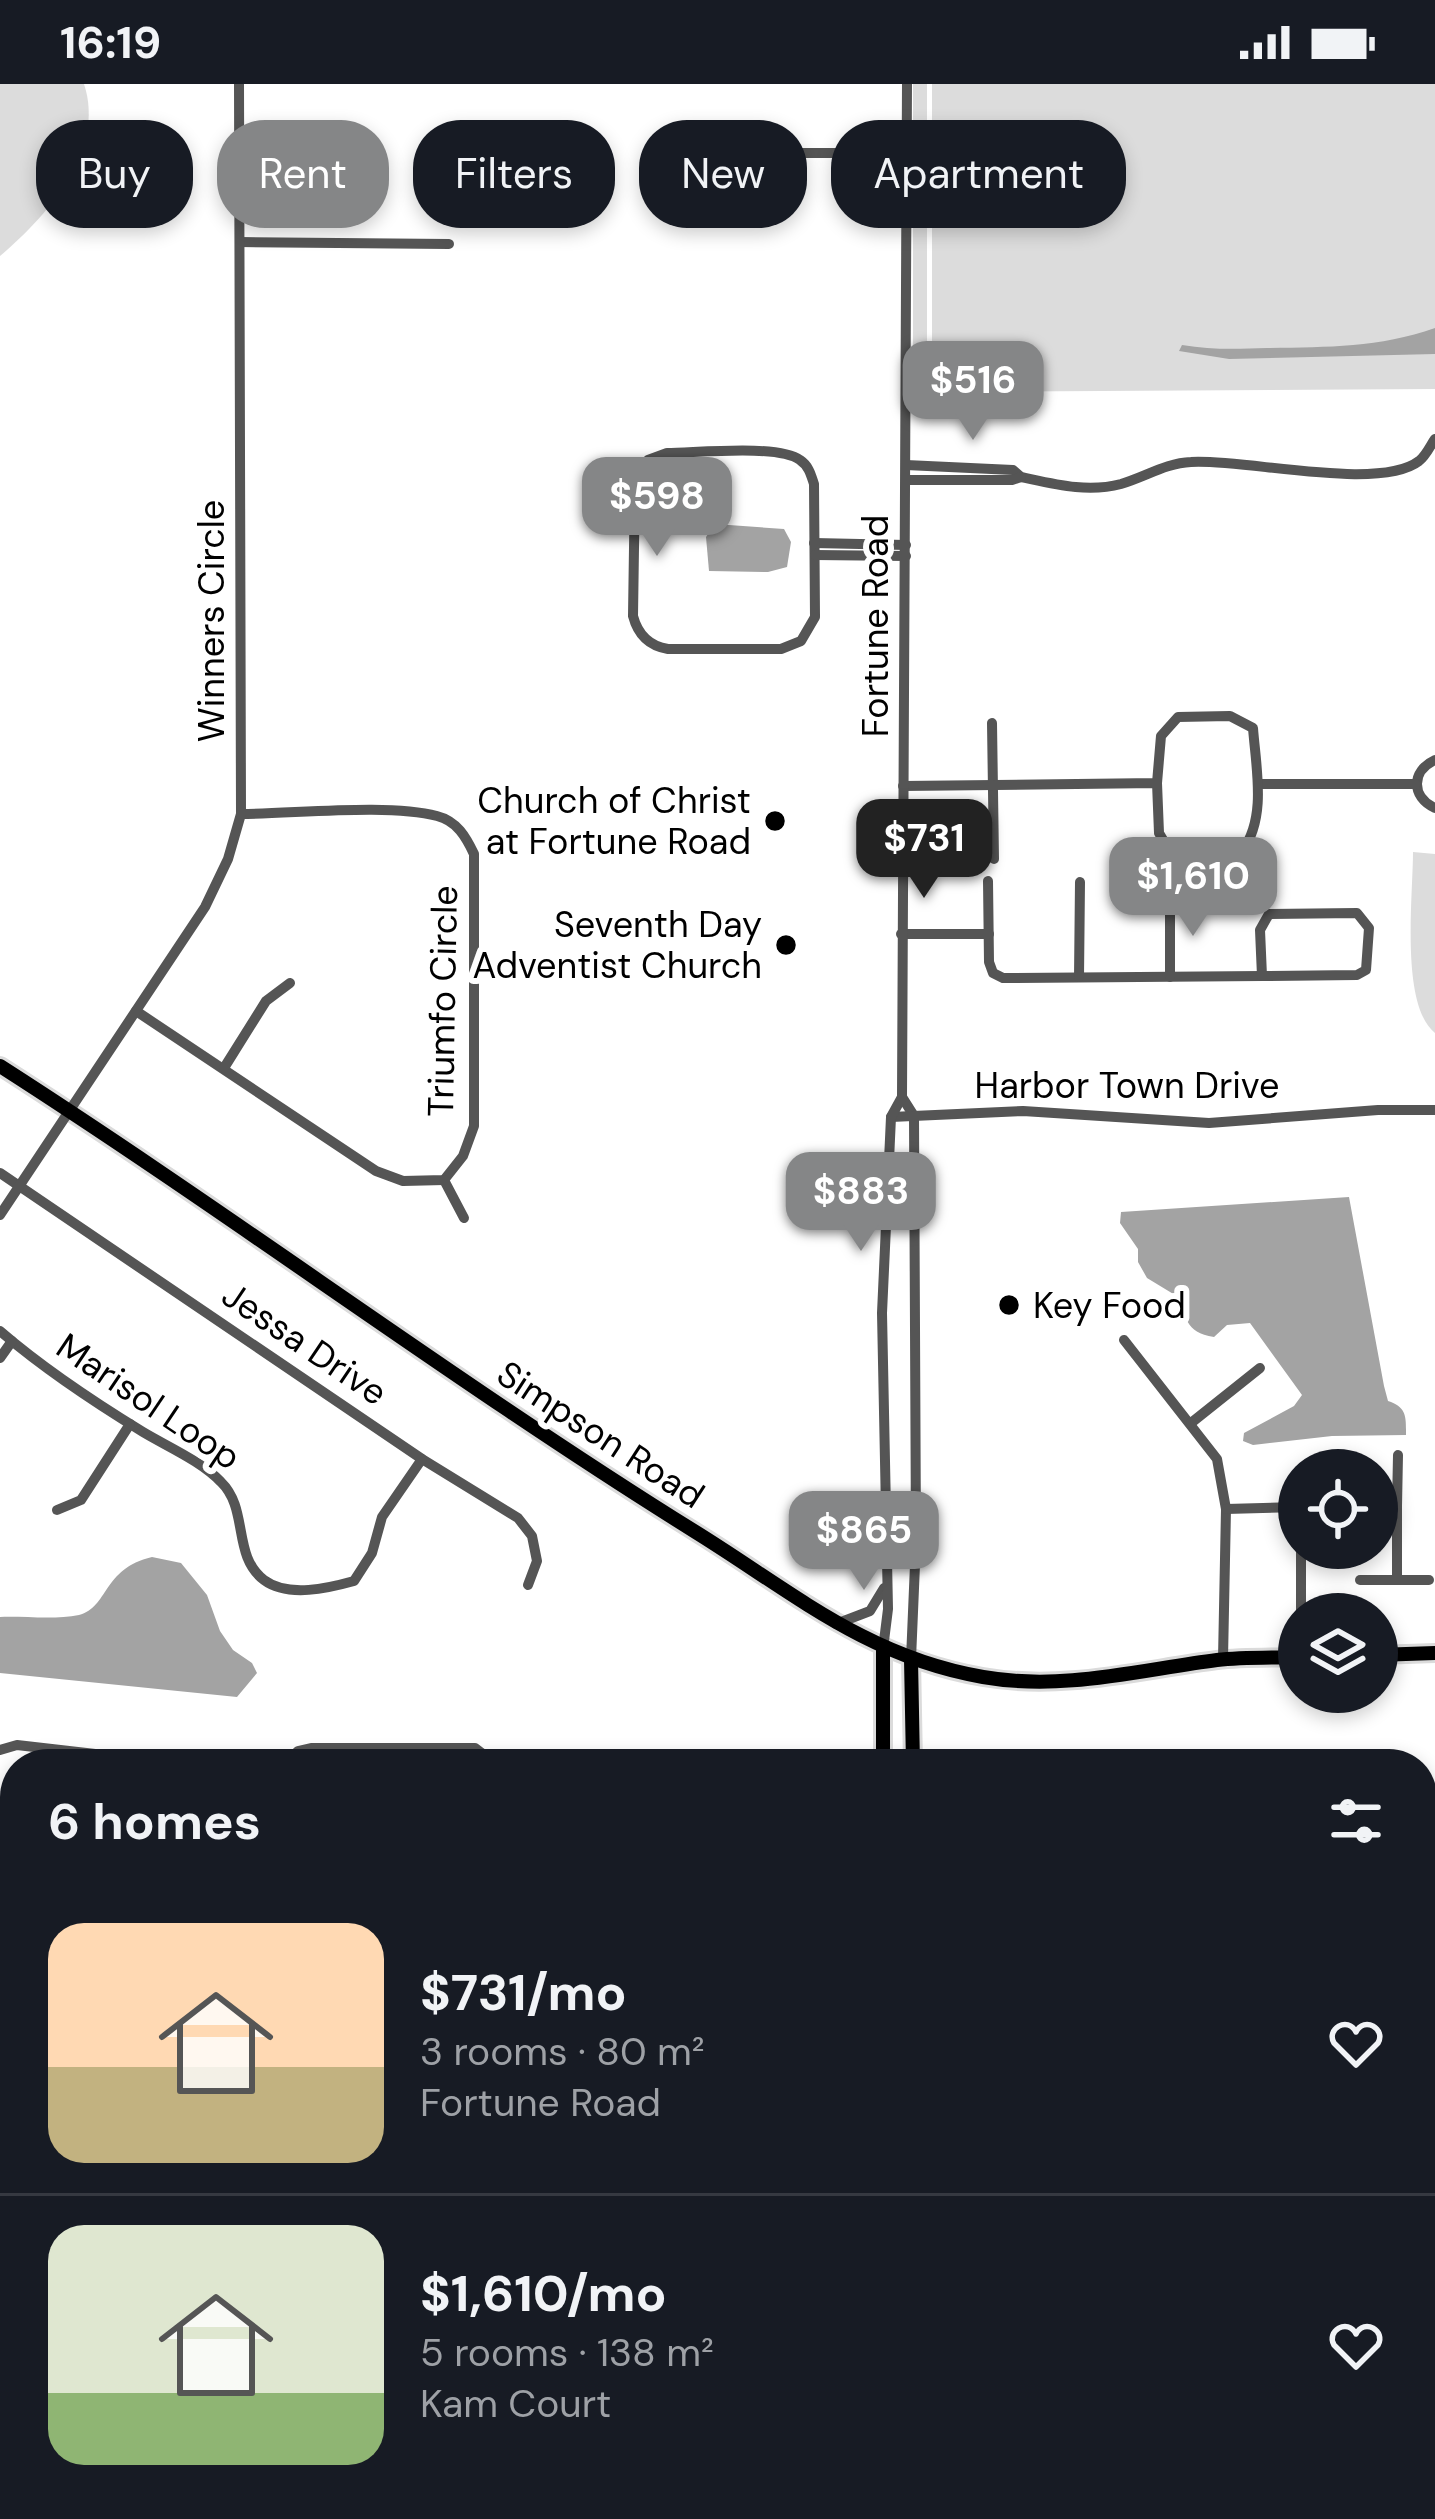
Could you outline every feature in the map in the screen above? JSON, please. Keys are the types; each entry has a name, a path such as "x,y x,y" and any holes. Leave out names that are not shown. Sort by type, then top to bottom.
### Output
{"main road":[{"name":"Simpson Road","path":"0,1066 563,1448 836,1624 883,1649 982,1677 1063,1682 1223,1659 1278,1658"},
{"name":"Fortune Road","path":"883,1649 883,1749"},
{"path":"1398,1654 1435,1653"},
{"path":"910,1659 913,1749"}],"street":[{"name":"Winners Circle","path":"70,1111 205,907 228,859 241,814 239,84"},
{"name":"Fortune Road","path":"907,84 907,120"},
{"name":"Fortune Road","path":"883,1649 887,1580 882,1313 891,1118 902,1097 907,228"},
{"path":"240,242 449,244"},
{"path":"906,480 1021,477 1094,489 1198,461 1290,472 1388,471 1422,460 1435,439"},
{"path":"667,453 795,457 813,479 814,549 813,624 789,648 668,649 652,645 638,631 634,616 635,479 653,458 667,453"},
{"path":"906,465 1012,470 1021,477"},
{"path":"814,549 906,551"},
{"path":"1230,716 1253,728 1258,784 1255,835 1242,851 1188,855 1169,850 1159,832 1157,783 1161,736 1178,717 1230,716"},
{"path":"992,723 994,859"},
{"path":"1435,760 1421,769 1416,784 1421,799 1435,808"},
{"path":"903,786 1157,783"},
{"path":"1258,784 1416,784"},
{"name":"Triumfo Circle","path":"241,814 396,812 441,816 464,832 474,854 473,1126 463,1156 443,1180"},
{"path":"988,881 989,962 993,973 1003,978 1170,977 1357,975 1369,963 1369,928 1357,913 1268,914 1261,930 1262,976"},
{"path":"1079,977 1080,882"},
{"path":"1170,900 1170,977"},
{"path":"901,934 988,934"},
{"path":"224,1067 266,1000 290,983"},
{"path":"136,1011 376,1171 403,1181 443,1180 464,1219"},
{"path":"902,1097 914,1116 916,1541 910,1659"},
{"name":"Harbor Town Drive","path":"891,1118 1043,1112 1209,1123 1378,1110 1435,1111"},
{"path":"0,1215 70,1111"},
{"name":"Jessa Drive","path":"0,1173 422,1459 518,1518 532,1536 537,1561 528,1585"},
{"name":"Marisol Loop","path":"0,1331 130,1424 218,1478 234,1496 244,1556 265,1581 289,1588 326,1589 354,1581 372,1553 382,1517 422,1459"},
{"path":"1124,1340 1217,1459 1226,1508 1223,1659"},
{"path":"0,1358 12,1341"},
{"path":"1191,1423 1260,1368"},
{"path":"57,1510 81,1500 130,1424"},
{"path":"1226,1508 1278,1507"},
{"path":"1397,1569 1397,1580"},
{"path":"836,1624 869,1611 887,1580"},
{"path":"1360,1580 1429,1580"},
{"path":"3,1749 17,1745 52,1749"},
{"path":"307,1749 476,1749"}],"shaded area":[{"path":"0,84 84,84 88,120 36,120 36,222 0,256"},
{"path":"913,84 927,84 927,120 913,120"},
{"path":"932,84 1435,84 1435,389 932,392 932,228 1126,228 1126,120 932,120"},
{"path":"913,228 927,228 927,384 913,384"},
{"path":"1435,328 1435,354 1229,359 1179,351 1182,345 1235,349 1352,345"},
{"path":"715,524 784,529 791,542 787,567 768,572 709,571 706,537"},
{"path":"1413,852 1435,854 1435,1033 1424,1019 1413,975"},
{"path":"1349,1197 1384,1386 1388,1401 1404,1414 1406,1435 1332,1436 1253,1445 1243,1441 1244,1433 1294,1406 1302,1395 1250,1323 1227,1325 1214,1337 1192,1327 1175,1295 1147,1278 1138,1262 1138,1249 1120,1223 1121,1212"},
{"path":"152,1557 181,1563 207,1595 220,1631 233,1650 252,1663 257,1673 237,1697 0,1673 0,1617 79,1615 96,1604 124,1570"}],"place":[{"name":"Church of Christ at Fortune Road","path":"775,821"},
{"name":"Seventh Day Adventist Church","path":"786,945"},
{"name":"Key Food","path":"1009,1305"}]}
